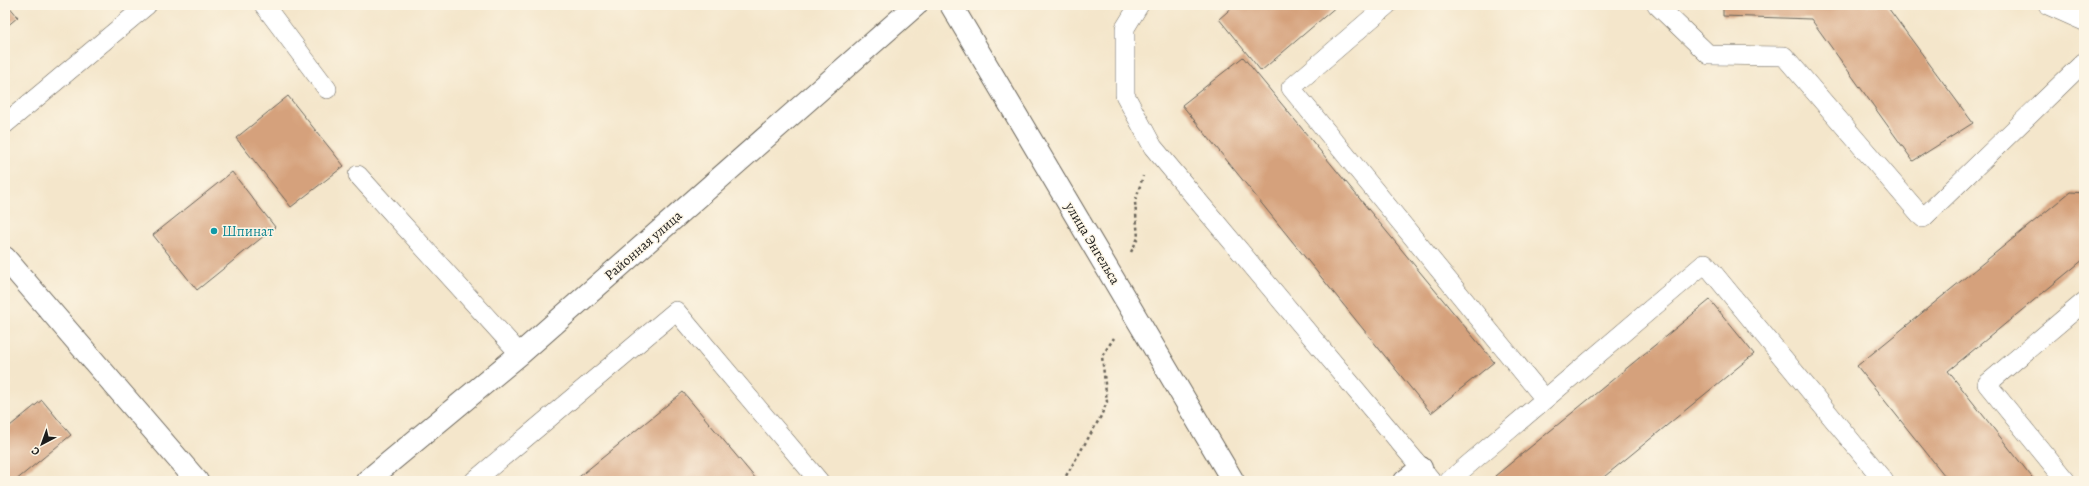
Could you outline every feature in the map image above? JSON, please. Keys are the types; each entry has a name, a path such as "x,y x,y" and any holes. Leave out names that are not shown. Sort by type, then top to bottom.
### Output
{"street":[{"name":"Районная улица","path":"367,481 520,354 916,5"},
{"name":"улица Энгельса","path":"952,5 1233,481"},
{"path":"5,258 197,481"}],"lane":[{"path":"5,124 147,5"},
{"path":"264,5 327,89"},
{"path":"1139,5 1125,28 1125,95 1153,147 1419,477"},
{"path":"1387,5 1291,88 1545,399"},
{"path":"1657,5 1709,54 1784,56 1923,218 2084,62"},
{"path":"2048,5 2084,21"},
{"path":"358,176 520,354"},
{"path":"1449,481 1705,263 1884,481"},
{"path":"2066,481 1987,384 2084,302"},
{"path":"474,481 676,311 819,481"}],"building":[{"path":"5,5 8,5 18,17 5,28"},
{"path":"1235,5 1338,5 1261,71 1219,19"},
{"path":"1723,5 1886,5 1973,123 1913,161 1811,19 1723,16"},
{"path":"1243,57 1494,362 1431,413 1182,105"},
{"path":"288,96 344,166 291,207 236,138"},
{"name":"Шпинат","path":"232,172 275,227 197,290 153,235"},
{"path":"2070,192 2084,193 2084,259 1948,371 2035,481 1949,481 1857,366"},
{"path":"1710,300 1754,354 1599,481 1499,481 1495,476"},
{"path":"683,392 756,479 753,481 574,481"},
{"path":"42,400 71,435 15,481 5,481 5,430"}],"place":[{"name":"Шпинат","path":"214,231"}]}
